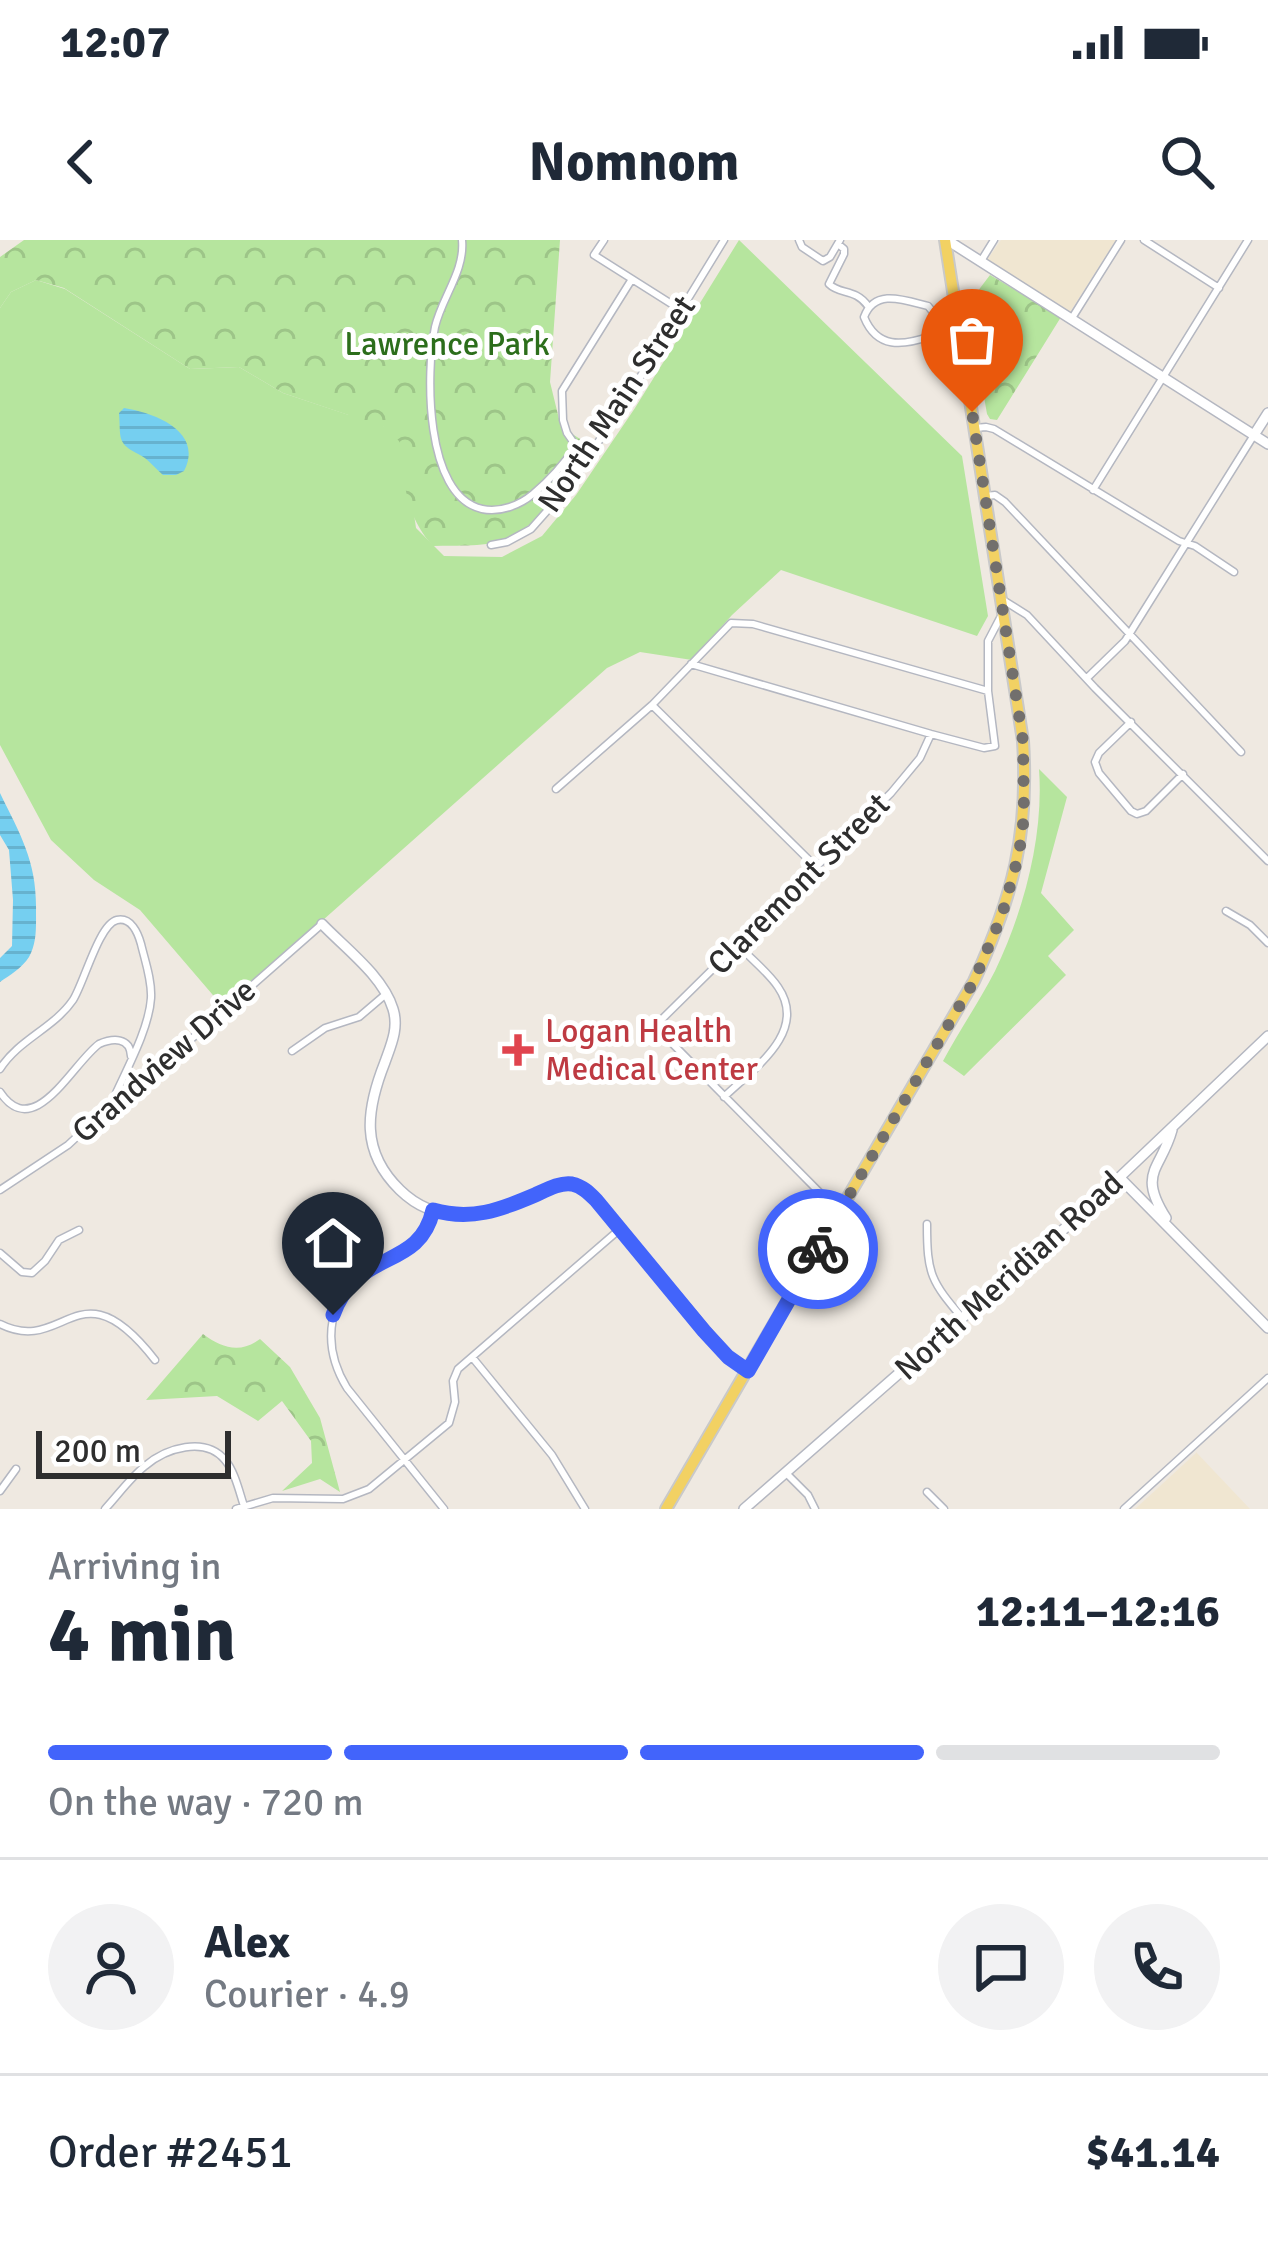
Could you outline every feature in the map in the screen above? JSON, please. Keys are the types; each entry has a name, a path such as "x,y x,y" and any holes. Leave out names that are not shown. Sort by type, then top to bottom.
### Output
{"main road":[{"path":"666,1509 974,981 1010,892 1024,817 1025,773 1004,605 946,240"}],"street":[{"path":"462,240 464,254 436,323 429,374 432,416 452,488 467,503 485,510 524,502 576,446"},
{"path":"604,240 594,255 681,310"},
{"name":"North Main Street","path":"491,545 524,534 544,518 594,449 724,240"},
{"path":"799,240 823,261 839,242 844,254 829,284 835,290 849,291 868,306"},
{"path":"946,240 1268,444"},
{"path":"981,261 994,240"},
{"path":"1072,319 1121,240"},
{"path":"1144,240 1219,287"},
{"path":"1093,490 1248,240"},
{"path":"594,449 576,446 567,433 562,391 632,278"},
{"path":"889,298 928,306 937,316 938,328 931,336 887,342 874,334 864,314 876,299 889,298"},
{"path":"937,316 957,314"},
{"path":"1086,679 1130,634 1268,413"},
{"path":"975,428 994,430 1234,572"},
{"path":"986,496 995,495 1005,502 1240,752"},
{"path":"691,664 931,734 983,748 994,746 988,641 1004,605 1027,615 1268,861"},
{"path":"556,789 652,705 731,623 747,622 988,691"},
{"path":"652,705 817,868"},
{"path":"1131,722 1095,762 1131,811 1146,812 1183,774"},
{"name":"Claremont Street","path":"724,1097 656,1026 910,771 931,734"},
{"path":"1226,911 1268,943"},
{"path":"0,1069 70,1004 112,922 129,922 138,933 151,990 146,1022 111,1105"},
{"path":"322,925 386,994 393,1010 392,1042 371,1100 371,1135 378,1160 391,1180 410,1198 433,1210 464,1216 482,1214 557,1186 571,1184 589,1193 716,1344 748,1371"},
{"name":"Grandview Drive","path":"0,1190 68,1145 322,925"},
{"path":"738,945 778,986 788,1023 781,1040 724,1097 839,1212"},
{"path":"292,1051 325,1028 359,1017 386,994"},
{"name":"North Meridian Road","path":"744,1509 1120,1178 1268,1036"},
{"path":"0,1092 13,1106 29,1109 51,1096 99,1044 123,1041 131,1056"},
{"path":"1172,1130 1152,1180 1153,1195 1177,1235"},
{"path":"1120,1178 1268,1328"},
{"path":"433,1210 419,1242 350,1283 335,1309 329,1333 332,1358 342,1381 444,1509"},
{"path":"927,1224 927,1262 934,1283 963,1319"},
{"path":"105,1509 149,1462 191,1446 215,1451 226,1462 240,1507 273,1498 329,1500 357,1495 449,1423 455,1375 472,1357 620,1229"},
{"path":"0,1253 22,1272 32,1273 59,1240 79,1230"},
{"path":"0,1324 32,1331 74,1315 99,1313 130,1332 155,1360"},
{"path":"472,1357 553,1455 586,1509"},
{"path":"1124,1509 1268,1378"},
{"path":"0,1491 16,1469"},
{"path":"786,1473 815,1509"},
{"path":"927,1492 944,1509"}],"shaded area":[{"path":"1001,240 1116,240 1070,312 987,260"},
{"path":"1196,1453 1250,1509 1135,1509"}],"green space":[{"name":"Lawrence Park","path":"24,240 560,240 550,382 561,427 593,447 550,506 523,529 491,543 433,546 411,510 399,441 384,427 283,393 239,367 190,369 64,288 36,280 11,292 0,308 0,257"},
{"path":"739,240 962,456 988,616 977,636 781,570 692,660 640,652 607,668 224,1008 140,910 94,880 51,840 0,745 0,308 11,292 36,280 65,289 190,369 239,367 283,393 349,415 355,409 403,438 416,528 444,556 502,557 542,536 576,495"},
{"path":"990,275 1061,317 997,420 987,414 968,304"},
{"path":"1039,769 1067,797 1041,893 1074,930 1048,956 1066,975 964,1076 943,1061 995,971 1015,923 1035,846"},
{"path":"203,1334 231,1347 245,1347 260,1339 290,1367 320,1418 340,1492 320,1479 282,1491 312,1463 311,1441 282,1401 258,1421 217,1396 146,1400"}],"water":[{"path":"124,408 150,414 182,435 188,445 184,471 163,475 127,447 120,429 119,413"},
{"path":"0,793 31,863 36,923 29,957 0,982 0,958 12,946 13,900 9,850 0,835"}],"way so far":[{"path":"818,1249 974,981 994,938 1019,854 1024,817 1023,741 972,412"}],"place":[{"name":"Logan Health Medical Center","path":"518,1050"}],"route":[{"path":"333,1315 355,1278 419,1242 433,1210 482,1214 571,1184 596,1200 704,1331 748,1371 818,1249"}]}
